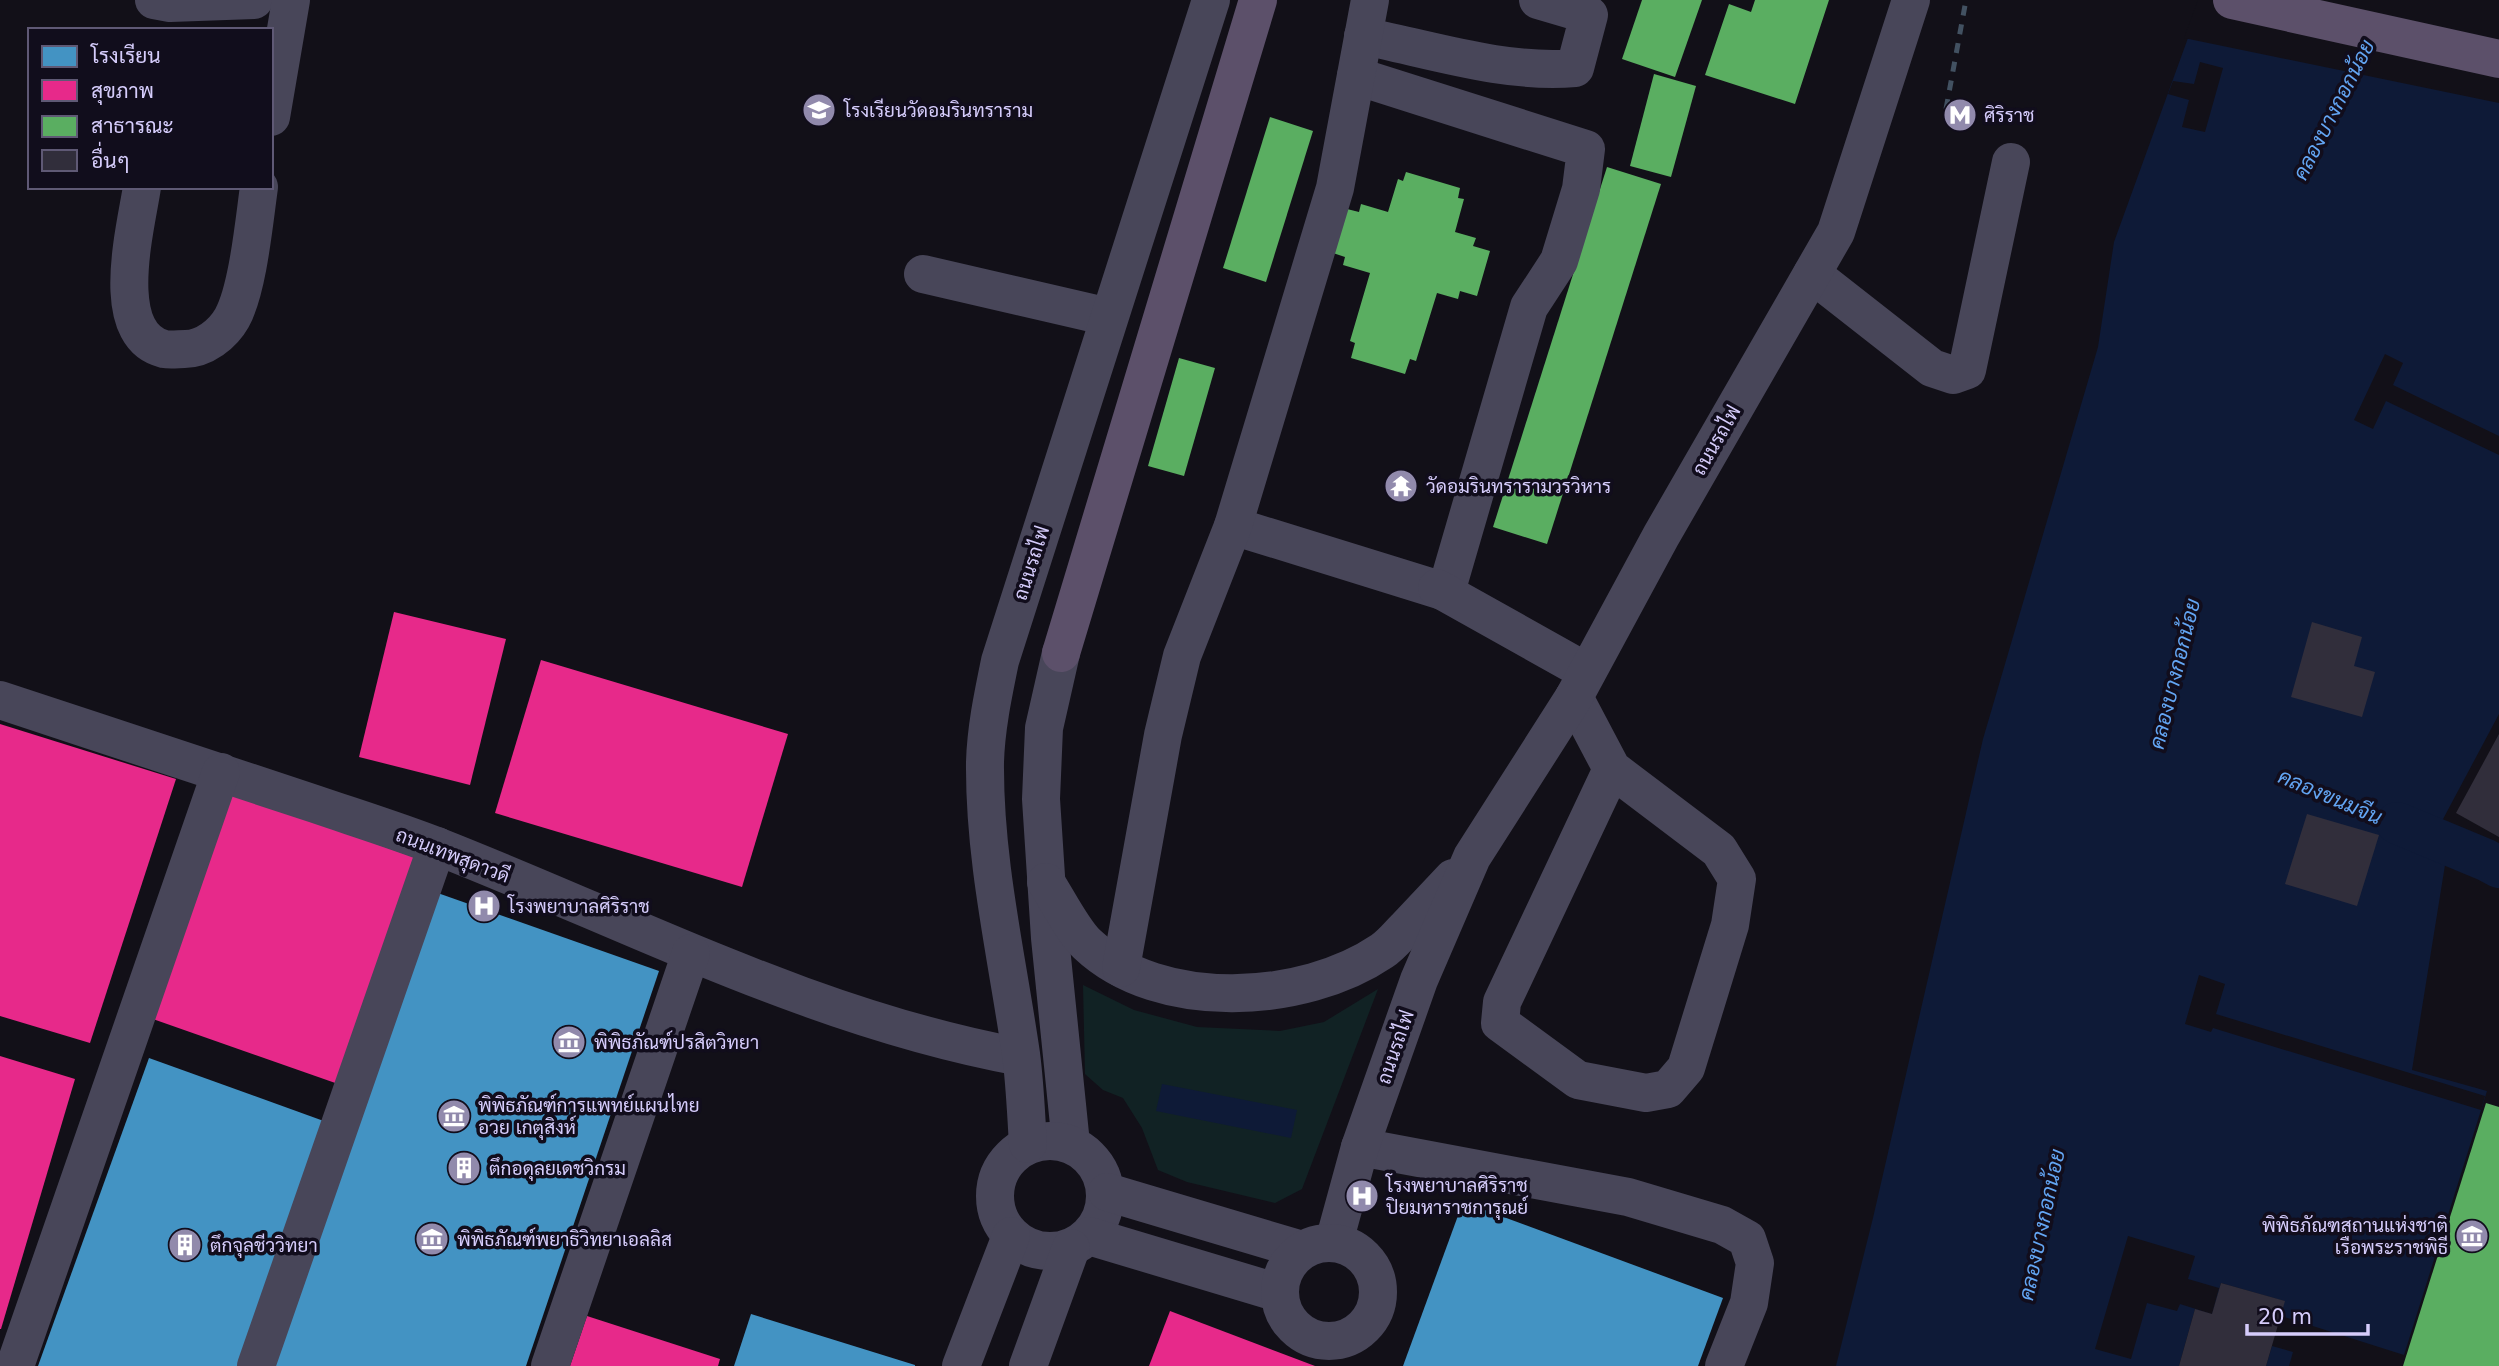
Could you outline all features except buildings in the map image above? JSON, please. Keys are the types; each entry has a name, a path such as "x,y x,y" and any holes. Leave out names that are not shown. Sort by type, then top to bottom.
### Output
{"main road":[{"path":"1061,653 1258,0"},
{"path":"2232,0 2499,59"},
{"path":"2257,0 2313,17"}],"street":[{"path":"163,11 254,0"},
{"path":"273,105 291,0"},
{"name":"ถนนรถไฟ","path":"1028,1144 1021,1057 987,813 985,760 989,715 1000,661 1211,0"},
{"path":"1121,968 1163,735 1182,656 1233,526 1335,188 1367,18 1510,66 1546,71 1576,68 1589,15 1538,0"},
{"name":"ถนนรถไฟ","path":"1279,1293 1290,1262 1318,1246 1360,1147 1419,980 1472,857 1581,685 1661,536 1836,232 1911,0"},
{"path":"1233,526 1447,592 1529,307 1559,261 1581,189 1586,149 1356,76"},
{"path":"1812,274 1932,368 1953,375 1967,370 2011,162"},
{"path":"142,189 128,285 132,318 143,336 163,349 193,349 214,340 232,320 241,297 260,189"},
{"path":"923,274 1109,317"},
{"path":"1437,588 1581,685 1612,769 1719,850 1737,879 1730,925 1686,1068 1668,1089 1646,1093 1578,1080 1500,1023 1502,1002 1612,769"},
{"path":"1061,653 1044,728 1041,764 1049,939 1071,1144"},
{"name":"ถนนเทพสุดาวดี","path":"0,701 221,772 437,846 691,953 879,1023 975,1049 1021,1057"},
{"path":"15,1366 221,772"},
{"path":"256,1366 437,846"},
{"name":"ถนนรถไฟ","path":"1046,882 1086,944 1121,968 1162,984 1234,995 1293,987 1346,973 1385,950 1472,857"},
{"path":"550,1366 691,953"},
{"path":"1037,1355 1080,1242 1102,1217 1107,1192 1101,1175 1089,1156 1071,1144 1049,1140 1028,1144 1010,1157 998,1175 994,1196 999,1218 1011,1236 1029,1249 1050,1253 1080,1242 1279,1293 1282,1309 1291,1323 1310,1337 1334,1341 1349,1337 1363,1328 1372,1315 1378,1300 1372,1269 1363,1255 1349,1247 1318,1246 1107,1192"},
{"path":"1360,1147 1628,1197 1722,1225 1747,1239 1755,1263 1749,1303 1724,1366"},
{"path":"961,1366 1011,1236"}],"shaded area":[{"path":"1083,985 1134,1010 1197,1027 1280,1031 1324,1022 1378,989 1302,1189 1275,1203 1187,1182 1158,1170 1142,1128 1123,1098 1103,1090 1085,1074"}],"water":[{"name":"คลองบางกอกน้อย","path":"2499,0 2499,714 2442,821 2450,834 2412,1070 2487,1091 2404,1355 2281,1316 2284,1301 2221,1283 2212,1314 2195,1309 2179,1366 1836,1366 1873,1218 1983,739 2098,347 2114,242 2188,38"},
{"path":"1162,1084 1297,1110 1291,1138 1156,1111"},
{"path":"2272,1346 2293,1352 2289,1366 2266,1366"}],"pier":[{"path":"2198,0 2499,0 2499,103 2184,38"},
{"path":"2200,62 2223,68 2205,132 2182,127 2189,100 2168,94 2173,81 2194,84"},
{"path":"2385,354 2403,363 2393,385 2499,436 2499,455 2386,401 2373,429 2354,420"},
{"path":"2199,975 2225,984 2216,1014 2485,1096 2481,1110 2213,1028 2211,1032 2185,1024"},
{"path":"2128,1236 2195,1256 2188,1279 2219,1288 2212,1314 2180,1304 2177,1311 2147,1303 2131,1359 2095,1349"}],"waterway":[{"name":"คลองขนมจีน","path":"2397,823 2499,867"}],"railway":[{"path":"1946,109 1966,0"}],"place":[{"name":"โรงเรียนวัดอมรินทราราม","path":"819,110"},
{"name":"ศิริราช","path":"1960,115"},
{"name":"วัดอมรินทรารามวรวิหาร","path":"1401,486"},
{"name":"โรงพยาบาลศิริราช","path":"484,906"},
{"name":"พิพิธภัณฑ์ปรสิตวิทยา","path":"569,1042"},
{"name":"พิพิธภัณฑ์การแพทย์แผนไทย อวย เกตุสิงห์","path":"454,1116"},
{"name":"ตึกอดุลยเดชวิกรม","path":"464,1168"},
{"name":"โรงพยาบาลศิริราช ปิยมหาราชการุณย์","path":"1362,1196"},
{"name":"พิพิธภัณฑสถานแห่งชาติ เรือพระราชพิธี","path":"2472,1236"},
{"name":"พิพิธภัณฑ์พยาธิวิทยาเอลลิส","path":"432,1239"},
{"name":"ตึกจุลชีววิทยา","path":"185,1245"}]}
